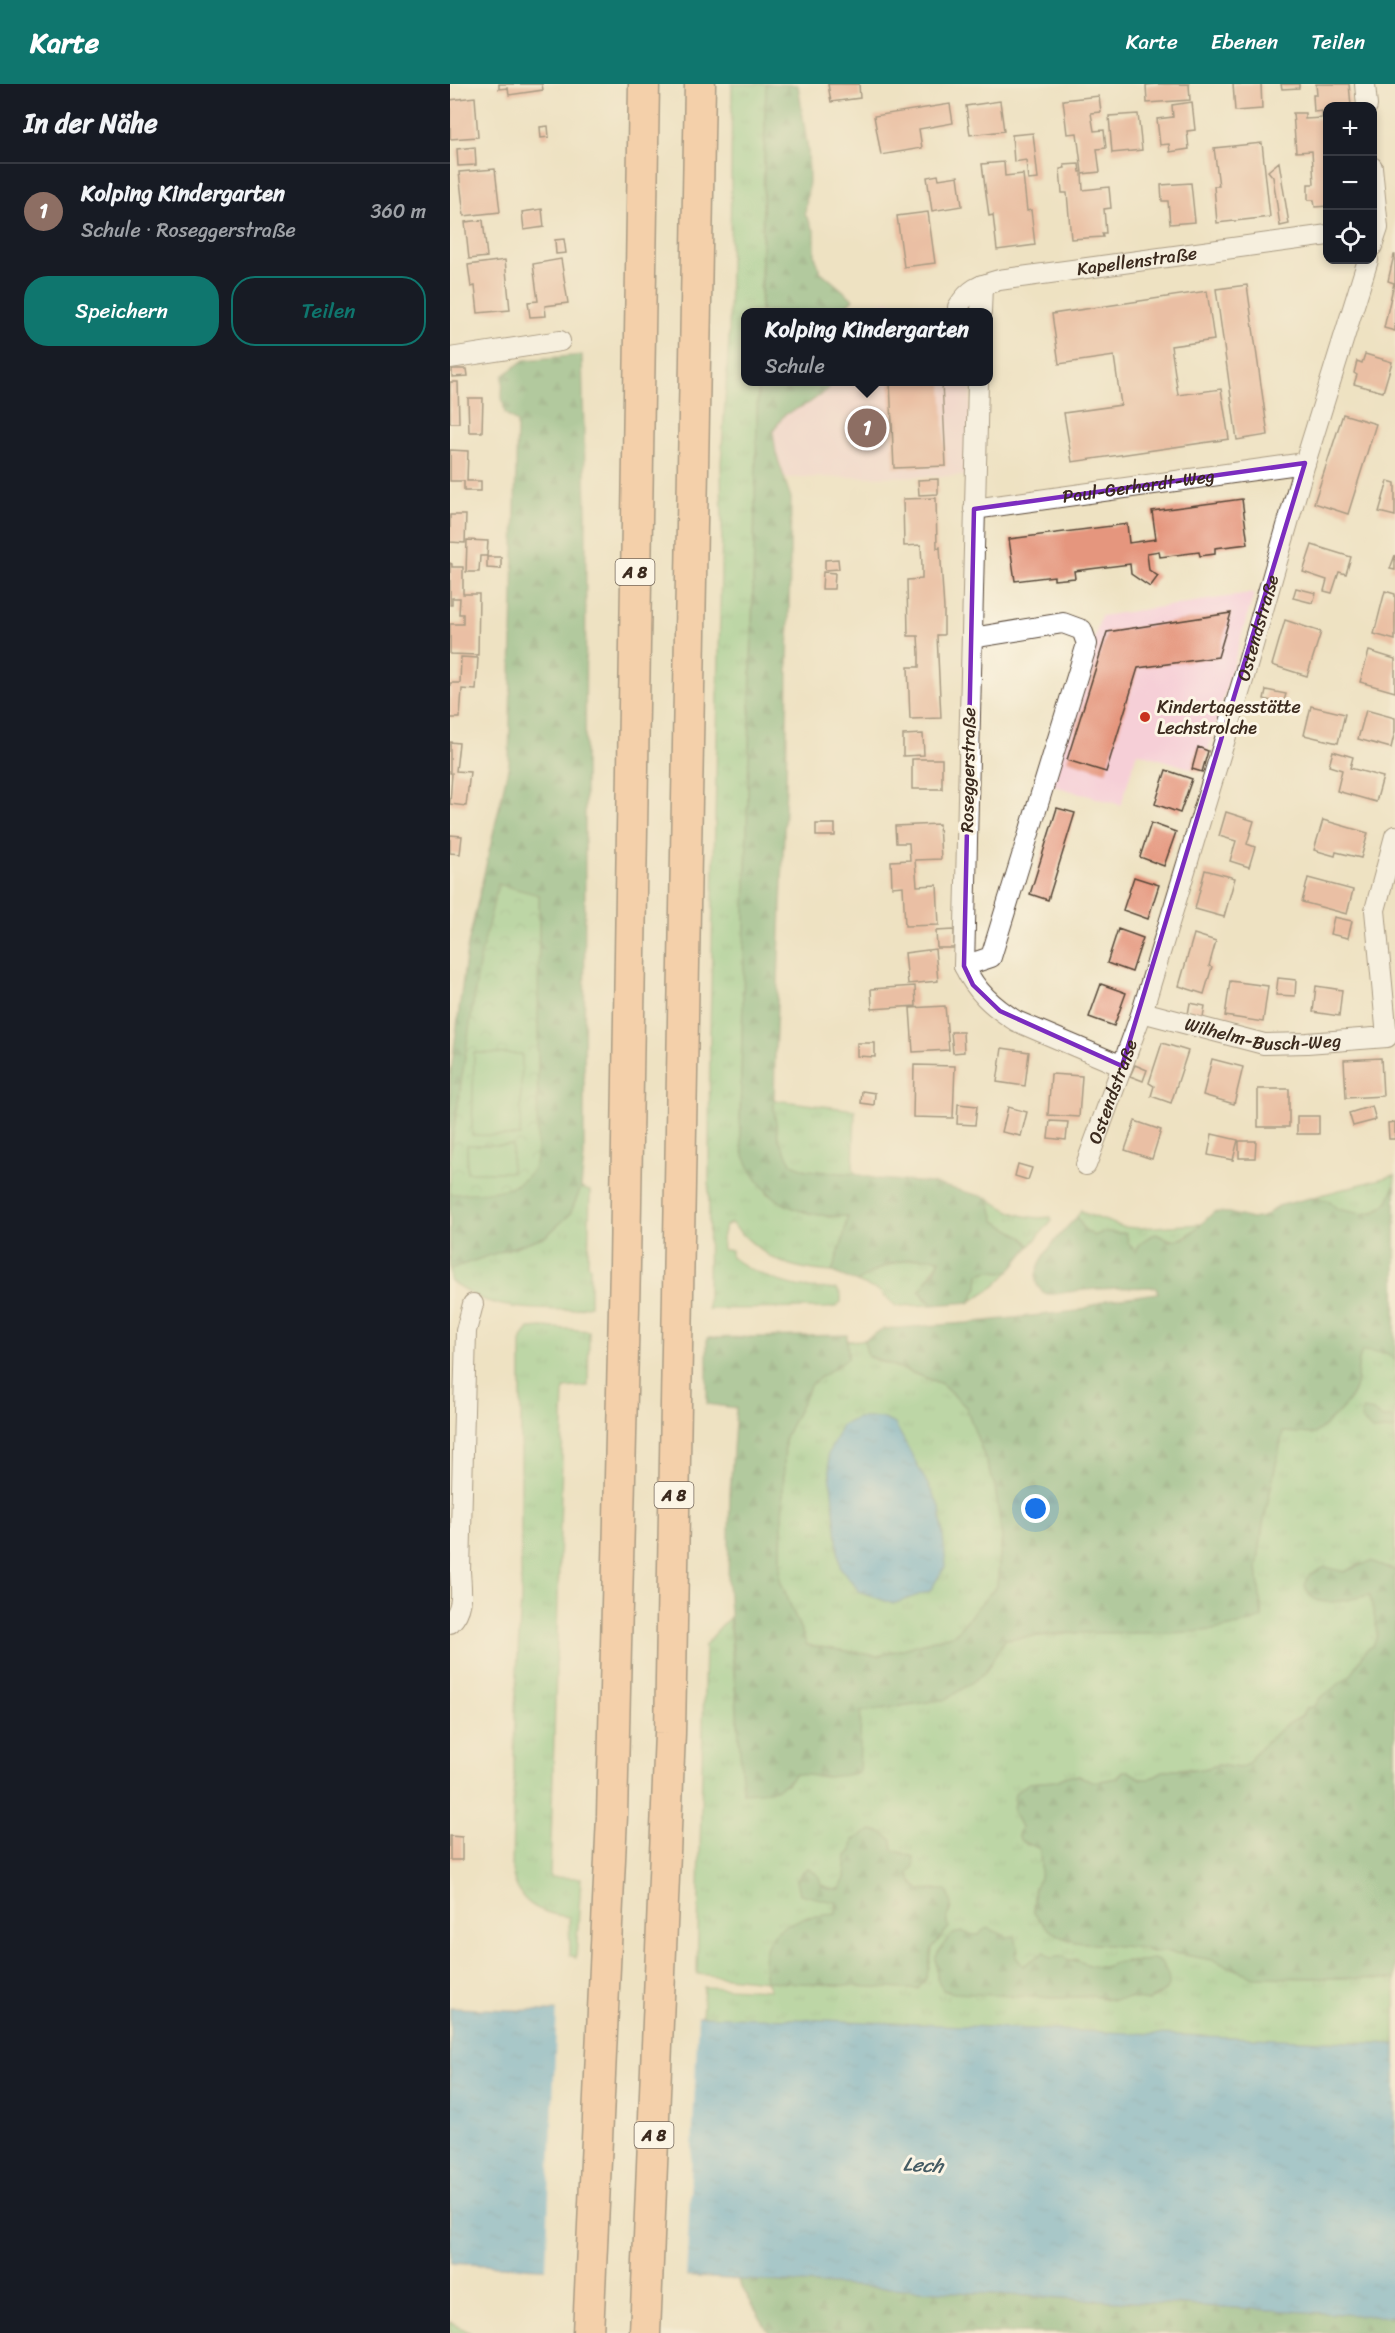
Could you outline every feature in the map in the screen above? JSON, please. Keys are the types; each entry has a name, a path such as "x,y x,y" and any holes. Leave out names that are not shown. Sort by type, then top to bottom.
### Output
{"highway":[{"name":"A 8","path":"589,2320 612,1816 625,1265 644,84"},
{"name":"A 8","path":"645,2321 670,1733 700,84"}],"street":[{"path":"1365,84 1367,102"},
{"path":"1377,208 1380,232"},
{"name":"Kapellenstraße","path":"958,307 966,294 982,285 999,280 1323,236"},
{"name":"Ostendstraße","path":"1086,1165 1142,1012 1243,680 1305,463 1367,264"},
{"path":"981,308 982,285"},
{"path":"450,358 560,341"},
{"name":"Roseggerstraße","path":"964,966 978,386"},
{"name":"Paul-Gerhardt-Weg","path":"974,509 1305,463"},
{"path":"972,638 1063,624 1082,630 1087,645 991,957 964,966 973,985 1000,1011 1016,1021 1122,1066"},
{"path":"1387,960 1375,910 1395,836"},
{"name":"Wilhelm-Busch-Weg","path":"1142,1012 1264,1044 1387,1037 1387,960"},
{"path":"450,1623 459,1614 462,1603 460,1570 466,1331 473,1304"}],"highlighted area":[{"path":"1305,463 1122,1066 1000,1011 973,985 964,966 974,509"}],"shaded area":[{"path":"888,300 899,306 925,304 928,308 867,308"},
{"path":"765,386 971,386 968,476 763,478"},
{"name":"Kindertagesstätte Lechstrolche","path":"1254,593 1202,772 1137,752 1121,805 1051,785 1101,616"}],"green space":[{"path":"732,84 766,84 760,308 741,308 741,386 758,386 740,1125 745,1156 768,1194 828,1217 848,1215 843,1240 832,1272 800,1268 776,1260 731,1223 725,1226 722,1238 723,1250 731,1250 731,1257 758,1273 799,1286 837,1289 841,1295 841,1302 836,1307 708,1309 710,1031 722,528 721,464 729,339"},
{"path":"766,84 798,85 808,150 809,181 805,214 815,232 815,256 820,271 853,299 844,308 761,308"},
{"path":"582,355 586,513 584,1157 581,1188 570,1214 546,1236 450,1269 450,1193 495,1191 517,1185 537,1152 539,895 480,959 450,1156 450,1079 467,949 509,764 517,423 505,413 502,397 503,376 524,360"},
{"path":"758,386 830,386 809,403 784,415 773,431 776,453 791,498 786,784 775,1054 774,1110 778,1138 791,1163 805,1170 931,1183 989,1198 995,1221 1023,1237 1030,1246 1009,1272 989,1271 979,1274 978,1287 970,1302 933,1305 919,1291 936,1269 940,1259 918,1258 896,1262 857,1282 832,1272 848,1216 800,1211 774,1197 753,1174 745,1158 740,1125"},
{"path":"498,884 539,895 537,1152 532,1170 517,1184 497,1191 454,1194 450,1193 450,1156 480,959"},
{"path":"474,1053 522,1054 520,1136 472,1135"},
{"path":"774,1100 855,1110 853,1168 855,1174 812,1171 791,1163 779,1142"},
{"path":"467,1145 512,1145 511,1172 467,1172"},
{"path":"1395,1175 1387,1202 1367,1213 1348,1213 1336,1208 1329,1201 1310,1198"},
{"path":"1395,1184 1395,1360 1387,1353 1362,1351 1353,1394 1338,1412 1315,1434 1283,1432 1263,1524 1257,1568 1262,1618 1240,1625 1194,1632 1065,1633 1005,1639 984,1674 947,1699 861,1712 859,1773 828,1777 795,1774 777,1788 743,1793 728,1584 730,1492 736,1408 707,1404 707,1338 847,1335 848,1358 811,1384 785,1437 780,1580 807,1645 878,1656 955,1634 997,1585 1002,1537 995,1486 966,1407 942,1384 868,1356 864,1340 883,1329 1078,1311 1106,1300 1158,1293 1156,1288 1151,1287 1045,1293 1038,1286 1036,1276 1039,1265 1062,1232 1077,1217 1084,1229 1094,1236 1104,1232 1126,1233 1129,1244 1136,1252 1143,1241 1156,1234 1170,1241 1186,1238 1214,1212 1229,1213 1251,1219 1263,1217 1278,1206 1310,1198 1330,1201 1337,1209 1363,1214 1376,1212 1388,1202"},
{"path":"581,1188 590,1191 588,1264 590,1267 590,1305 554,1310 497,1304 473,1295 450,1281 450,1269 546,1236 570,1214"},
{"path":"989,1198 1003,1208 1018,1214 1042,1218 1051,1217 1052,1220 1030,1246 1023,1237 995,1221"},
{"path":"1081,1210 1123,1227 1202,1224 1181,1239 1164,1238 1156,1234 1136,1252 1129,1244 1104,1232 1094,1236 1084,1229 1077,1217"},
{"path":"926,1257 940,1260 927,1279 924,1298 933,1305 896,1306 879,1291 857,1282 890,1265"},
{"path":"989,1271 1009,1272 995,1286 970,1302 978,1287 978,1274"},
{"path":"529,1328 589,1331 588,1386 564,1388 550,1877 581,1878 576,1958 570,1955 569,1917 548,1913 531,1904 519,1891 512,1870 515,1709 521,1598 521,1343"},
{"path":"864,1340 868,1357 942,1384 966,1407 995,1486 1002,1537 997,1585 955,1634 878,1656 807,1645 780,1580 785,1437 811,1384 848,1358 847,1341"},
{"path":"1362,1351 1387,1353 1395,1360 1395,1418 1382,1418 1374,1412 1373,1431 1395,1429 1395,1571 1391,1568 1360,1564 1344,1572 1325,1567 1306,1589 1310,1596 1334,1602 1370,1594 1377,1636 1373,1646 1366,1650 1351,1676 1319,1699 1315,1706 1306,1709 1301,1717 1284,1726 1254,1754 1248,1764 1239,1768 1218,1765 1199,1770 1187,1768 1163,1771 1149,1779 1141,1779 1128,1771 1123,1771 1117,1778 1095,1782 1079,1776 1067,1776 1056,1781 1029,1783 1015,1794 1013,1811 1021,1827 1018,1836 1027,1845 1034,1845 1040,1849 1040,1878 1035,1887 1033,1912 1048,1929 1075,1942 1143,1948 1152,1952 1169,1952 1213,1960 1254,1977 1395,1979 1395,2044 702,2017 704,1987 770,1990 766,1981 697,1974 705,1645 729,1618 744,1792 787,1784 794,1774 828,1777 860,1712 947,1699 984,1674 1005,1639 1262,1618 1257,1568 1263,1524 1283,1431 1315,1434 1338,1412 1353,1394","holes":["853,1840 904,1853 909,1873 916,1886 920,1890 937,1889 951,1908 947,1917 949,1927 932,1948 929,1969 905,1989 876,1987 795,1922 805,1917 836,1914 838,1903 797,1880 802,1872 808,1869 821,1884 829,1888 840,1889 845,1878 847,1856 852,1851","962,1932 971,1935 996,1934 1002,1936 1018,1949 1016,1957 1023,1966 1044,1953 1051,1958 1076,1959 1086,1966 1103,1967 1126,1961 1139,1962 1165,1991 1148,2001 1128,1997 1113,2000 1093,1996 1057,1998 948,1992 943,1990 936,1957 947,1943"]},
{"path":"1363,1410 1374,1412 1382,1418 1395,1418 1395,1429 1373,1431 1361,1419"},
{"path":"1371,1561 1395,1571 1395,1979 1254,1977 1213,1960 1169,1952 1151,1952 1143,1948 1075,1942 1048,1929 1033,1912 1035,1887 1040,1878 1040,1849 1021,1841 1018,1836 1021,1827 1013,1811 1015,1793 1029,1783 1056,1781 1067,1776 1079,1776 1095,1782 1117,1778 1123,1771 1128,1771 1141,1779 1149,1779 1163,1771 1173,1769 1199,1770 1218,1765 1239,1768 1248,1764 1254,1754 1284,1726 1301,1717 1306,1709 1315,1706 1319,1699 1351,1675 1366,1650 1373,1646 1377,1636 1370,1595 1343,1601 1324,1602 1309,1594 1305,1585 1310,1575 1325,1567 1344,1572"},
{"path":"872,1830 883,1833 892,1840 893,1850 914,1857 914,1867 908,1874 913,1884 920,1890 946,1890 950,1897 951,1907 947,1917 949,1927 932,1948 927,1977 918,1989 766,1981 764,1963 766,1949 772,1937 780,1929 805,1918 836,1914 837,1903 800,1894 797,1880 802,1872 808,1869 817,1875 821,1885 829,1889 840,1889 845,1878 847,1856 852,1851 853,1840"},
{"path":"988,1928 1008,1937 1015,1936 1018,1949 1016,1957 1023,1966 1044,1952 1051,1958 1064,1956 1070,1961 1074,1960 1097,1967 1118,1962 1136,1963 1153,1959 1157,1960 1166,1970 1169,1986 1148,2001 1128,1998 1113,2000 1093,1996 1057,1998 954,1993 943,1990 937,1978 936,1957 939,1951 953,1934 962,1932 979,1935"},
{"path":"737,2279 1395,2317 1395,2333 769,2333"},
{"path":"450,2322 471,2333 450,2333"}],"water":[{"path":"857,1418 881,1418 895,1424 940,1507 946,1565 930,1591 893,1604 859,1591 840,1567 828,1454 842,1425"},
{"name":"Lech","path":"450,2008 822,2020 1395,2044 1395,2317 450,2263"}],"pier":[{"path":"557,2009 698,2013 686,2279 546,2271"}],"building":[{"path":"499,84 542,84 543,90 509,95 508,88 499,89"},
{"path":"828,84 859,84 860,98 831,102"},
{"path":"1189,84 1190,100 1147,103 1146,85"},
{"path":"1233,84 1261,84 1262,109 1235,111"},
{"path":"1281,84 1299,84 1299,88 1282,89"},
{"path":"1316,84 1349,84 1351,102 1323,102 1323,206 1315,207 1314,200 1308,200 1308,184 1314,184 1312,151 1296,152 1293,113 1305,113 1305,119 1322,118 1322,111 1314,112 1313,95 1317,95"},
{"path":"1099,96 1101,112 1091,113 1094,131 1104,130 1106,148 1097,149 1100,172 1082,174 1083,190 1109,187 1111,208 1104,209 1106,233 1102,233 1103,237 1071,239 1067,193 1062,193 1060,169 1065,168 1064,165 1079,164 1080,172 1082,172 1077,133 1067,134 1063,100"},
{"path":"475,97 478,137 450,139 450,100"},
{"path":"1000,101 1004,131 970,135 966,106"},
{"path":"1192,102 1195,130 1187,131 1189,149 1170,152 1169,144 1160,145 1157,119 1173,117 1172,105"},
{"path":"950,104 953,123 919,129 922,148 881,155 874,116"},
{"path":"1138,114 1142,150 1112,153 1109,116"},
{"path":"548,126 549,137 541,138 540,127"},
{"path":"1033,133 1038,179 1028,180 1026,160 1014,162 1012,135"},
{"path":"1262,143 1270,217 1217,223 1214,186 1219,186 1214,148"},
{"path":"475,147 476,165 458,166 457,149"},
{"path":"1004,162 1005,176 1023,174 1027,211 1031,210 1035,245 997,250 993,215 989,216 982,164"},
{"path":"1279,162 1289,224 1280,226 1273,177 1268,171"},
{"path":"495,169 500,212 464,216 459,172"},
{"path":"938,175 939,179 958,176 962,206 932,211 927,177"},
{"path":"1191,183 1195,222 1170,224 1168,201 1162,201 1161,185"},
{"path":"542,209 544,227 524,230 522,212"},
{"path":"928,212 935,263 904,267 897,216"},
{"path":"483,220 487,257 469,259 465,222"},
{"path":"564,239 566,253 556,254 555,240"},
{"path":"1394,255 1395,331 1384,328 1394,283 1388,281"},
{"path":"561,259 568,303 545,306 546,316 530,317 528,302 538,301 533,264"},
{"path":"505,260 510,310 478,313 475,286 471,287 468,265"},
{"path":"1247,285 1268,435 1237,440 1216,289"},
{"path":"1207,291 1214,340 1171,346 1178,395 1221,389 1229,439 1072,462 1064,413 1121,405 1114,356 1059,364 1052,314"},
{"path":"1365,354 1392,362 1383,392 1354,384 1357,375 1354,373 1357,361 1362,363"},
{"path":"452,369 467,369 468,376 452,377"},
{"path":"450,382 458,382 459,423 450,423"},
{"path":"890,386 942,386 946,466 894,468"},
{"path":"468,398 483,398 482,432 469,432"},
{"path":"1343,414 1376,424 1348,514 1314,503"},
{"path":"450,450 468,451 467,481 481,481 481,491 464,491 464,481 450,481"},
{"path":"938,479 938,494 919,495 918,480"},
{"path":"1388,481 1395,483 1395,516 1379,512"},
{"path":"936,498 937,548 940,547 944,609 944,635 937,635 941,718 910,719 908,667 919,667 919,653 918,636 908,636 907,580 922,579 922,566 921,545 904,546 903,499"},
{"path":"1242,499 1248,544 1215,548 1215,554 1200,556 1199,552 1160,557 1159,551 1147,553 1149,570 1158,576 1150,587 1131,574 1130,564 1074,571 1075,578 1054,580 1054,576 1015,581 1009,539 1127,524 1129,543 1156,539 1152,511"},
{"path":"450,515 466,515 465,543 450,542"},
{"path":"467,540 488,541 487,556 480,556 479,572 466,572"},
{"path":"1312,545 1351,557 1346,574 1339,572 1332,593 1324,591 1327,580 1303,572"},
{"path":"1395,555 1395,570 1390,569"},
{"path":"487,557 501,557 501,569 487,568"},
{"path":"838,559 839,569 825,570 825,560"},
{"path":"450,563 452,567 463,567 463,594 479,594 478,655 450,654 450,624 463,624 463,614 459,614 460,598 452,598 452,605 450,605"},
{"path":"823,572 835,573 834,589 822,589"},
{"path":"1296,588 1316,593 1313,603 1293,598"},
{"path":"1385,591 1395,594 1395,640 1374,634"},
{"path":"1231,613 1218,657 1138,668 1106,772 1067,760 1107,632"},
{"path":"1285,620 1321,632 1307,676 1272,665"},
{"path":"1369,651 1395,659 1395,692 1360,682"},
{"path":"461,657 478,658 476,690 462,689 460,718 450,718 450,683 460,683"},
{"path":"1266,690 1286,694 1283,704 1264,699"},
{"path":"1311,706 1345,714 1338,743 1304,735"},
{"path":"1366,710 1395,718 1391,748 1358,739"},
{"path":"923,734 924,755 903,756 903,735"},
{"path":"450,742 459,743 456,771 470,772 466,806 450,804 452,773 450,773"},
{"path":"1198,747 1208,751 1202,772 1192,769"},
{"path":"1333,751 1353,757 1350,768 1383,777 1376,802 1337,791 1342,770 1329,766"},
{"path":"912,759 942,759 942,789 912,789"},
{"path":"1166,770 1192,779 1180,813 1155,804"},
{"path":"1057,808 1075,813 1048,900 1030,894"},
{"path":"1226,812 1254,821 1247,844 1255,847 1249,867 1230,861 1236,841 1219,836"},
{"path":"1323,820 1368,833 1361,858 1336,852 1335,856 1314,850"},
{"path":"1151,823 1176,832 1164,866 1140,857"},
{"path":"816,824 835,824 835,836 816,836"},
{"path":"939,824 941,859 915,860 917,886 937,885 939,925 905,926 903,886 892,887 891,861 910,860 909,843 896,843 895,826"},
{"path":"450,835 462,836 460,854 450,853"},
{"path":"1205,870 1235,878 1224,917 1195,909"},
{"path":"1134,877 1159,885 1148,919 1123,910"},
{"path":"1308,878 1353,890 1347,914 1302,902"},
{"path":"1334,917 1352,921 1348,938 1330,934"},
{"path":"1118,929 1143,938 1132,972 1107,963"},
{"path":"954,930 954,948 937,948 936,931"},
{"path":"1194,934 1216,941 1209,966 1212,967 1204,994 1179,986"},
{"path":"935,949 938,981 908,984 905,953"},
{"path":"1278,978 1296,980 1295,996 1276,995"},
{"path":"1230,981 1268,986 1263,1022 1225,1016"},
{"path":"1101,984 1126,993 1114,1026 1089,1017"},
{"path":"915,986 916,1006 872,1009 871,989"},
{"path":"1316,986 1342,990 1339,1016 1313,1012"},
{"path":"1190,1003 1205,1006 1202,1023 1187,1020"},
{"path":"945,1006 949,1050 913,1052 910,1008"},
{"path":"951,1032 963,1032 964,1052 953,1053"},
{"path":"857,1043 875,1043 875,1057 857,1056"},
{"path":"1162,1043 1188,1051 1171,1103 1151,1096 1154,1086 1149,1083"},
{"path":"1002,1048 1029,1052 1025,1086 997,1082"},
{"path":"1381,1058 1383,1096 1346,1098 1344,1060"},
{"path":"1212,1059 1243,1067 1234,1104 1203,1095"},
{"path":"914,1065 955,1066 953,1118 913,1117"},
{"path":"1135,1065 1147,1070 1143,1081 1130,1076"},
{"path":"1051,1074 1082,1076 1079,1117 1048,1115"},
{"path":"1258,1089 1289,1089 1289,1127 1258,1127"},
{"path":"862,1091 875,1093 874,1105 861,1103"},
{"path":"958,1104 977,1106 975,1125 957,1124"},
{"path":"1372,1106 1376,1120 1353,1126 1349,1113"},
{"path":"1008,1107 1027,1112 1021,1136 1002,1132"},
{"path":"1297,1116 1319,1116 1319,1134 1297,1134"},
{"path":"1050,1121 1068,1122 1066,1140 1048,1138"},
{"path":"1135,1121 1161,1130 1152,1159 1125,1150"},
{"path":"1395,1122 1395,1139 1389,1139 1388,1123"},
{"path":"1212,1134 1238,1140 1233,1160 1208,1155"},
{"path":"1239,1141 1256,1141 1255,1158 1239,1158"},
{"path":"1018,1164 1032,1168 1028,1180 1015,1176"},
{"path":"450,1836 462,1837 462,1860 450,1860"}],"place":[{"name":"Kolping Kindergarten","path":"867,428"},
{"name":"Kindertagesstätte Lechstrolche","path":"1145,717"}]}
